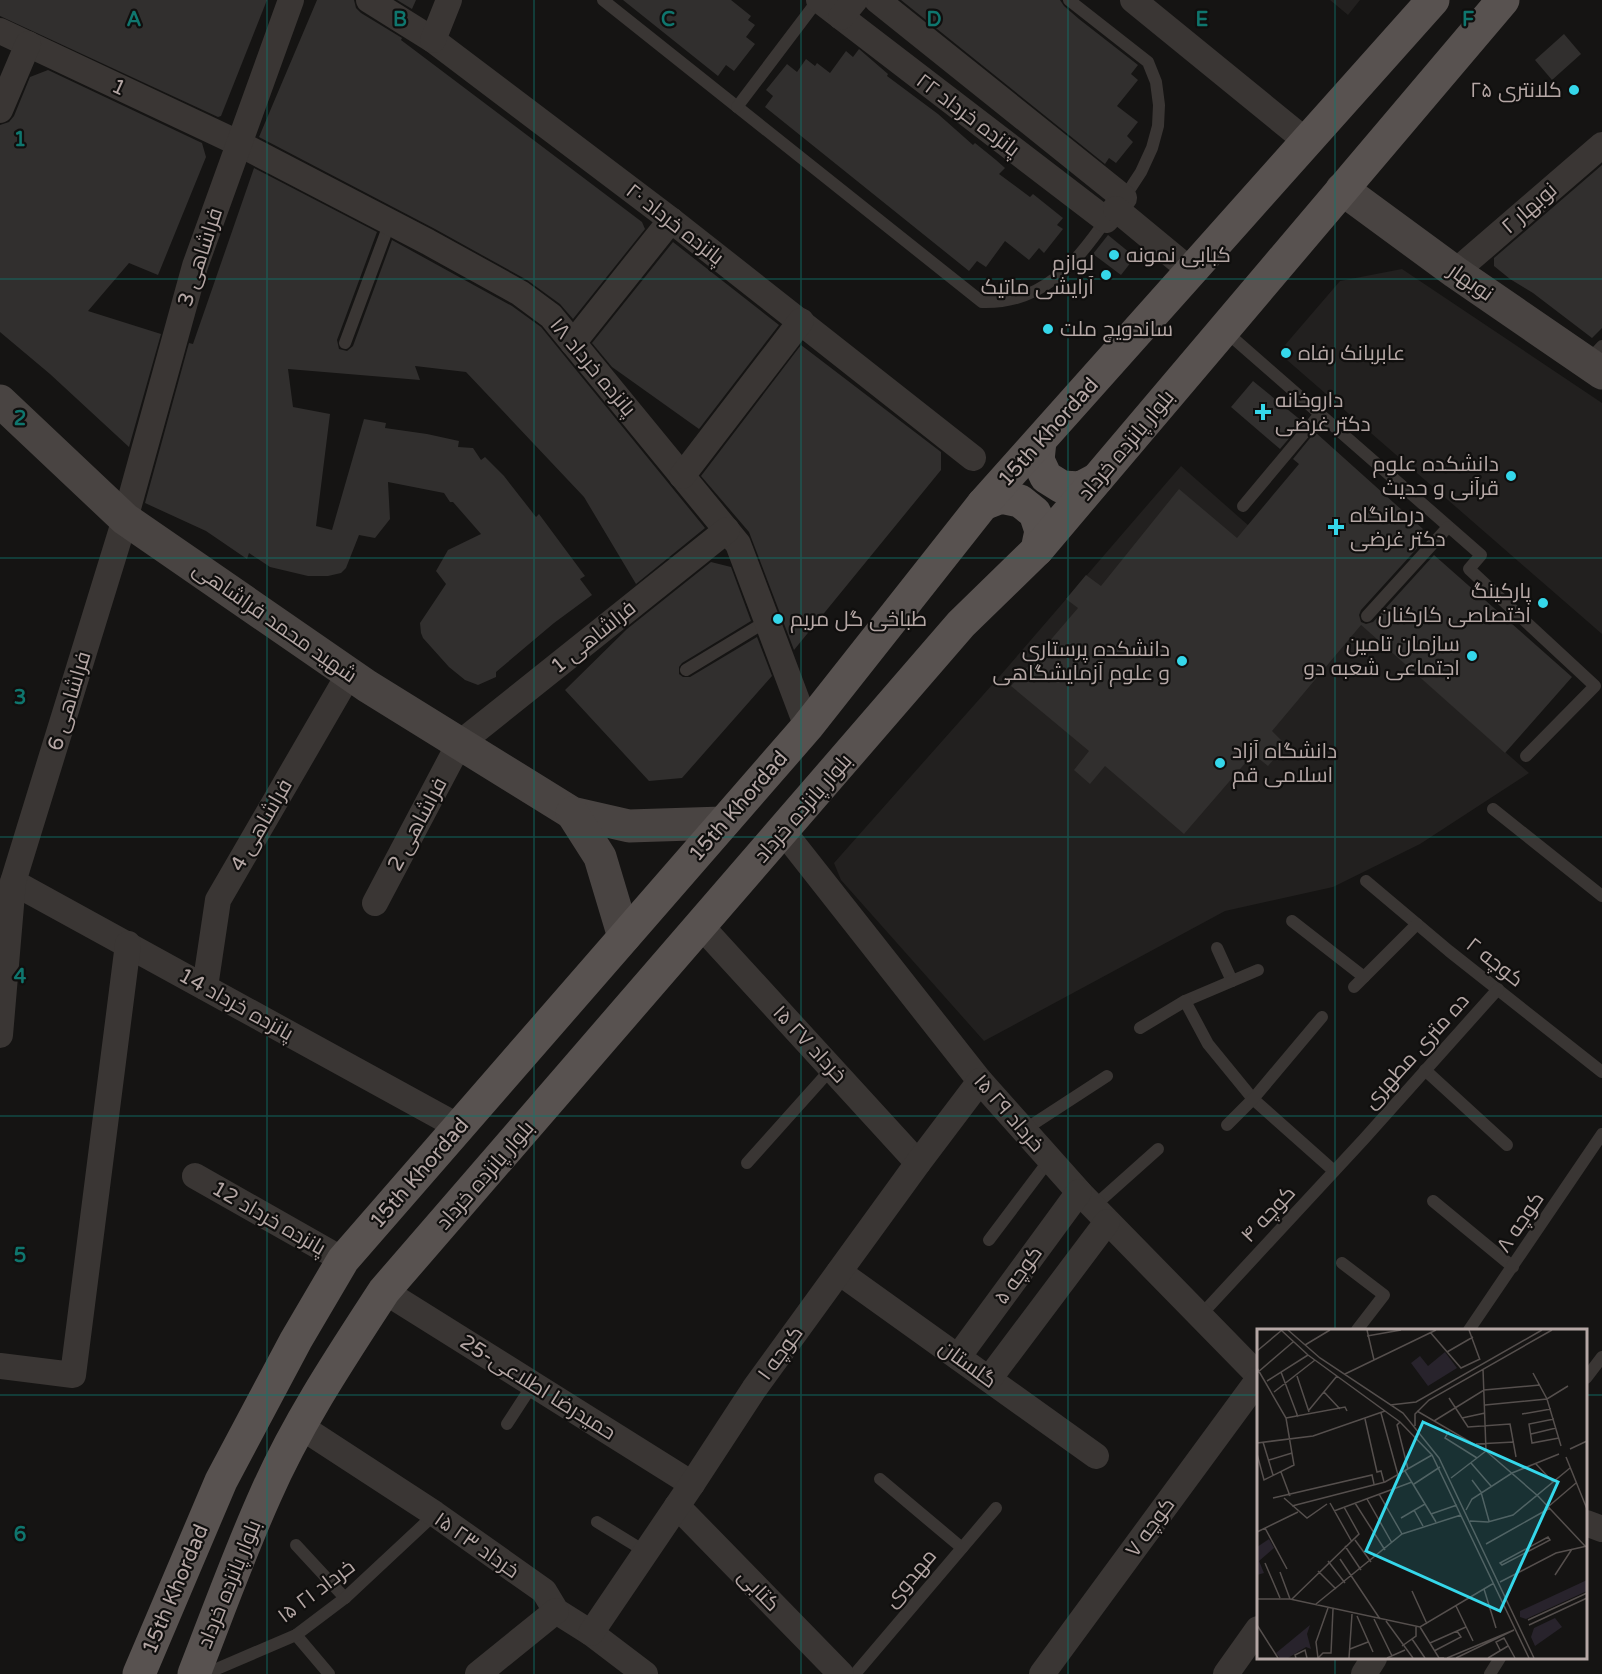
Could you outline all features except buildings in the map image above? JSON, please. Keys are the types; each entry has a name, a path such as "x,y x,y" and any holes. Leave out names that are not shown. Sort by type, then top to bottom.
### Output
{"main road":[{"name":"15th Khordad","path":"139,1674 221,1481 296,1340 343,1260 807,727 983,504 1432,0"},
{"name":"بلوار پانزده خرداد","path":"194,1674 265,1495 300,1426 384,1291 961,624 1037,550 1503,0"},
{"name":"نوبهار","path":"1342,189 1455,272 1597,360"},
{"name":"شهید محمد فراشاهی","path":"0,401 125,519 349,674 572,813"},
{"path":"1040,441 1038,460 1046,477 1062,487 1080,488 1097,479"},
{"path":"983,504 1001,497 1020,501 1035,513 1041,531 1037,550"},
{"path":"572,813 629,826 723,824"},
{"path":"572,813 600,857 624,937"}],"street":[{"name":"فراشاهی 3","path":"125,519 195,266 291,0"},
{"name":"پانزده خرداد ۲۰","path":"369,0 433,40 671,220 973,458"},
{"path":"433,40 449,0"},
{"name":"پانزده خرداد ۲۲","path":"818,0 848,9 1115,209"},
{"name":"پانزده خرداد ۲۲","path":"877,0 1115,209 1191,271"},
{"path":"1133,0 1306,141"},
{"name":"1","path":"0,31 238,143"},
{"path":"0,110 28,44"},
{"name":"پانزده خرداد ۱۸","path":"238,143 520,293 551,316 738,544 807,727"},
{"name":"نوبهار ۲","path":"1455,272 1602,145"},
{"path":"573,343 671,220"},
{"path":"682,476 801,321"},
{"name":"فراشاهی 6","path":"0,1035 7,884 125,519"},
{"name":"فراشاهی 1","path":"459,744 727,530"},
{"name":"فراشاهی 4","path":"205,987 218,900 349,674"},
{"name":"فراشاهی 2","path":"375,903 459,744"},
{"name":"۱۵ خرداد ۲۹","path":"783,831 980,1081 1093,1207 1257,1374"},
{"name":"پانزده خرداد 14","path":"7,884 128,944 459,1127"},
{"name":"۱۵ خرداد ۲۷","path":"701,926 918,1163"},
{"path":"0,1366 73,1375 128,944"},
{"name":"کوچه ۱","path":"591,1633 754,1389 980,1081"},
{"name":"پانزده خرداد 12","path":"195,1176 343,1260"},
{"name":"کوچه ۵","path":"958,1357 1093,1207"},
{"name":"کوچه ۵","path":"989,1379 1093,1207"},
{"name":"گلستان","path":"839,1272 1096,1456"},
{"name":"حمیدرضا اطلاعی-25","path":"384,1291 692,1484"},
{"name":"کوچه ۷","path":"1042,1674 1257,1381"},
{"name":"۱۵ خرداد ۲۳","path":"300,1426 435,1514 544,1591 556,1611 591,1633 645,1674"},
{"name":"کتابی","path":"677,1506 841,1674"},
{"path":"1587,1523 1602,1528"},
{"path":"478,1674 556,1611"},
{"path":"1226,1674 1252,1639"},
{"path":"1364,1674 1373,1659"}],"lane":[{"path":"603,0 982,302 998,303 1033,294 1054,280 1076,259 1141,172 1152,148 1158,126 1159,105 1156,82 1148,62 1069,0"},
{"path":"737,107 818,0"},
{"path":"345,343 390,222"},
{"path":"1223,329 1481,555 1469,569 1595,686 1526,756"},
{"path":"1243,506 1320,414"},
{"path":"1367,616 1449,527"},
{"path":"686,670 767,621"},
{"path":"1493,809 1602,896"},
{"name":"کوچه ۲","path":"1366,881 1602,1072"},
{"path":"1292,921 1364,977"},
{"path":"1354,987 1417,924"},
{"path":"1217,948 1232,981"},
{"path":"1140,1028 1185,1001 1258,970"},
{"name":"ده متری مطهری","path":"1364,1139 1498,989"},
{"path":"1185,1001 1208,1044 1253,1099 1334,1171"},
{"path":"1227,1125 1253,1099 1322,1017"},
{"path":"747,1163 832,1068"},
{"path":"1425,1070 1507,1145"},
{"path":"1024,1130 1107,1076"},
{"name":"کوچه ۸","path":"1470,1329 1602,1134"},
{"name":"کوچه ۴","path":"1200,1316 1364,1139"},
{"path":"1093,1207 1158,1149"},
{"path":"989,1240 1050,1159"},
{"path":"1433,1201 1513,1267"},
{"path":"1342,1263 1384,1295 1358,1329"},
{"path":"1587,1377 1602,1357"},
{"path":"507,1424 533,1384"},
{"path":"880,1479 962,1548"},
{"name":"مهدوی","path":"855,1674 996,1508"},
{"name":"۱۵ خرداد ۲۱","path":"205,1674 296,1635 345,1598 435,1514"},
{"path":"597,1522 646,1552"},
{"path":"296,1545 345,1598"},
{"path":"296,1635 329,1674"},
{"path":"1490,1674 1499,1659"}],"shaded area":[{"path":"1330,0 1360,0 1348,15"},
{"name":"دانشکده علوم قرآنی و حدیث","path":"1402,269 1602,403 1602,634 1287,360 1294,353 1285,345 1340,281"},
{"name":"دانشگاه آزاد اسلامی قم","path":"1181,466 1529,773 1420,844 1333,887 1225,911 984,1041 841,880 834,863 999,677"}],"place":[{"name":"کلانتری ۲۵","path":"1574,90"},
{"name":"کبابی نمونه","path":"1114,255"},
{"name":"لوازم آرایشی ماتیک","path":"1106,275"},
{"name":"ساندویچ ملت","path":"1048,329"},
{"name":"عابربانک رفاه","path":"1286,353"},
{"name":"داروخانه دکتر غرضی","path":"1263,412"},
{"name":"دانشکده علوم قرآنی و حدیث","path":"1511,476"},
{"name":"درمانگاه دکتر غرضی","path":"1336,527"},
{"name":"پارکینگ اختصاصی کارکنان","path":"1543,603"},
{"name":"طباخی گل مریم","path":"778,619"},
{"name":"سازمان تامین اجتماعی شعبه دو","path":"1472,656"},
{"name":"دانشکده پرستاری و علوم آزمایشگاهی","path":"1182,661"},
{"name":"دانشگاه آزاد اسلامی قم","path":"1220,763"}]}
